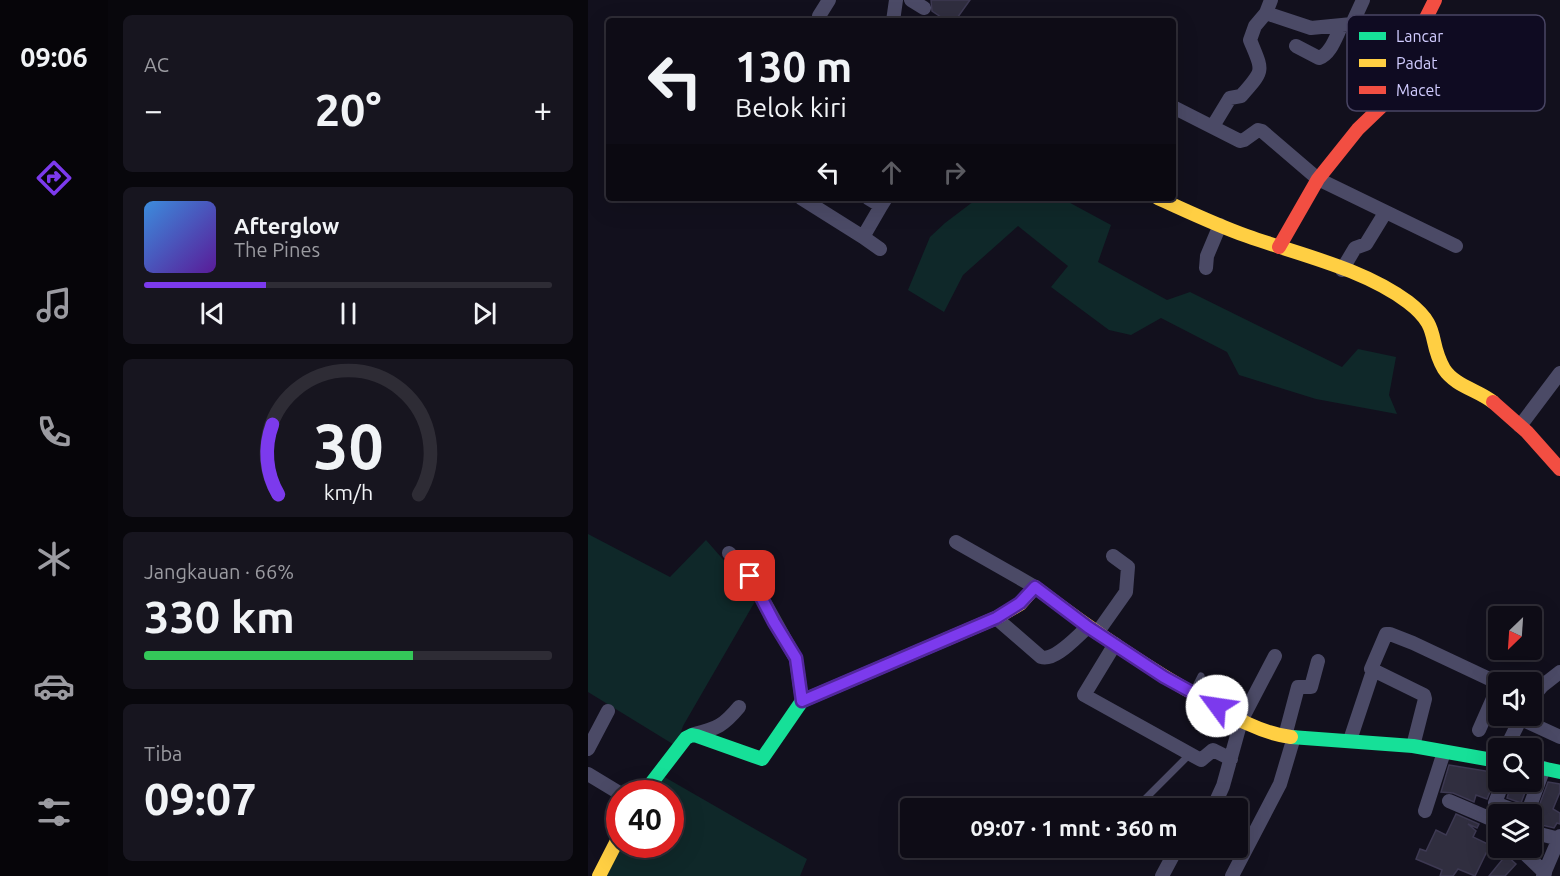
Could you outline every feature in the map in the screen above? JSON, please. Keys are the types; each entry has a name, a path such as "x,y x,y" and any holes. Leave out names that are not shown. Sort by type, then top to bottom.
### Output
{"street":[{"path":"819,16 829,0"},
{"path":"911,0 924,8"},
{"path":"1353,15 1362,0"},
{"path":"1427,15 1435,0"},
{"path":"1213,126 1230,98 1241,96 1260,72 1260,64 1250,40 1255,26 1269,7 1311,28 1347,24"},
{"path":"1296,46 1319,58 1323,57 1347,24"},
{"path":"1176,108 1242,141 1258,130 1262,131 1318,179 1456,246"},
{"path":"1279,248 1318,179 1358,129 1377,111"},
{"path":"806,201 880,249"},
{"path":"1165,201 1279,248 1342,270 1406,300 1426,317 1435,336 1441,363 1449,374 1456,381 1490,400 1521,428 1560,469"},
{"path":"863,237 883,202"},
{"path":"1342,270 1356,248 1366,244 1385,213"},
{"path":"1206,268 1209,248 1220,225"},
{"path":"1521,428 1560,373"},
{"path":"956,542 1035,587 1093,630 1164,677 1241,721 1290,736 1413,746 1488,759"},
{"path":"729,553 750,576 796,658 802,701"},
{"path":"996,618 1041,657 1055,655 1093,630 1126,592 1128,567 1113,556"},
{"path":"692,735 762,759 802,701 996,618 1020,603 1035,587"},
{"path":"1350,740 1373,670 1372,665 1384,636 1388,633 1463,665 1488,679"},
{"path":"1115,644 1084,695 1203,760 1213,750 1231,759"},
{"path":"1217,798 1231,759 1241,721 1275,656"},
{"path":"1248,832 1280,784 1298,686 1311,687 1318,661"},
{"path":"1373,670 1424,695 1425,699 1413,746"},
{"path":"1542,686 1558,677"},
{"path":"654,780 686,738 716,728 726,722 740,707"},
{"path":"1479,730 1488,709"},
{"path":"588,749 608,711"},
{"path":"1540,726 1560,736"},
{"path":"1425,811 1444,752"},
{"path":"1542,768 1560,771"},
{"path":"588,774 606,785"},
{"path":"1499,792 1495,802 1500,804"},
{"path":"1449,801 1488,819"},
{"path":"1529,858 1544,874 1559,838 1542,834"},
{"path":"599,876 608,858"},
{"path":"1161,876 1171,858"},
{"path":"1232,876 1238,858"}],"lane":[{"path":"1193,692 1201,676"},
{"path":"1146,798 1190,754"}],"green space":[{"path":"974,201 1067,201 1111,225 1098,262 1167,300 1190,292 1342,367 1358,349 1396,357 1389,395 1397,414 1316,399 1239,375 1227,352 1161,318 1131,335 1109,330 1051,287 1068,266 1018,226 963,275 944,312 908,290 930,237"},
{"path":"588,534 670,577 706,540 757,598 683,726 676,746 588,692"},
{"path":"661,775 670,780 658,780"},
{"path":"684,788 807,859 800,876 598,876 610,858 684,858"}],"building":[{"path":"931,0 970,0 957,18 942,18 932,11"},
{"path":"1449,765 1488,771 1488,792 1490,792 1487,799 1476,795 1474,802 1453,793 1441,792"},
{"path":"1548,782 1560,784 1560,792 1553,809 1560,813 1560,824 1557,823 1554,828 1542,825 1542,804 1540,804"},
{"path":"1509,792 1525,792 1521,803 1507,798"},
{"path":"1456,814 1479,824 1477,828 1468,824 1476,831 1473,837 1488,844 1488,849 1475,876 1458,869 1453,876 1440,876 1442,870 1416,859 1420,849 1426,851 1436,830 1446,835"},
{"path":"1504,858 1509,858 1516,864 1505,876 1489,876"}],"traffic: fast":[{"path":"654,780 686,738 692,735 762,759 802,701 947,639"},
{"path":"1291,737 1413,746 1488,759"},
{"path":"1542,768 1560,772"}],"traffic: slow":[{"path":"1165,201 1235,232 1351,271 1390,290 1408,302 1426,319 1439,359 1449,375 1460,384 1493,402"},
{"path":"947,639 996,618 1020,604 1035,587 1117,646 1181,686 1245,722 1268,732 1291,737"},
{"path":"599,876 608,858"}],"traffic: jam":[{"path":"1428,15 1435,0"},
{"path":"1279,247 1318,179 1358,129 1377,111"},
{"path":"1493,402 1527,432 1560,469"}],"route":[{"path":"750,576 796,658 802,701 996,618 1020,603 1035,587 1088,627 1164,677 1217,706"}]}
